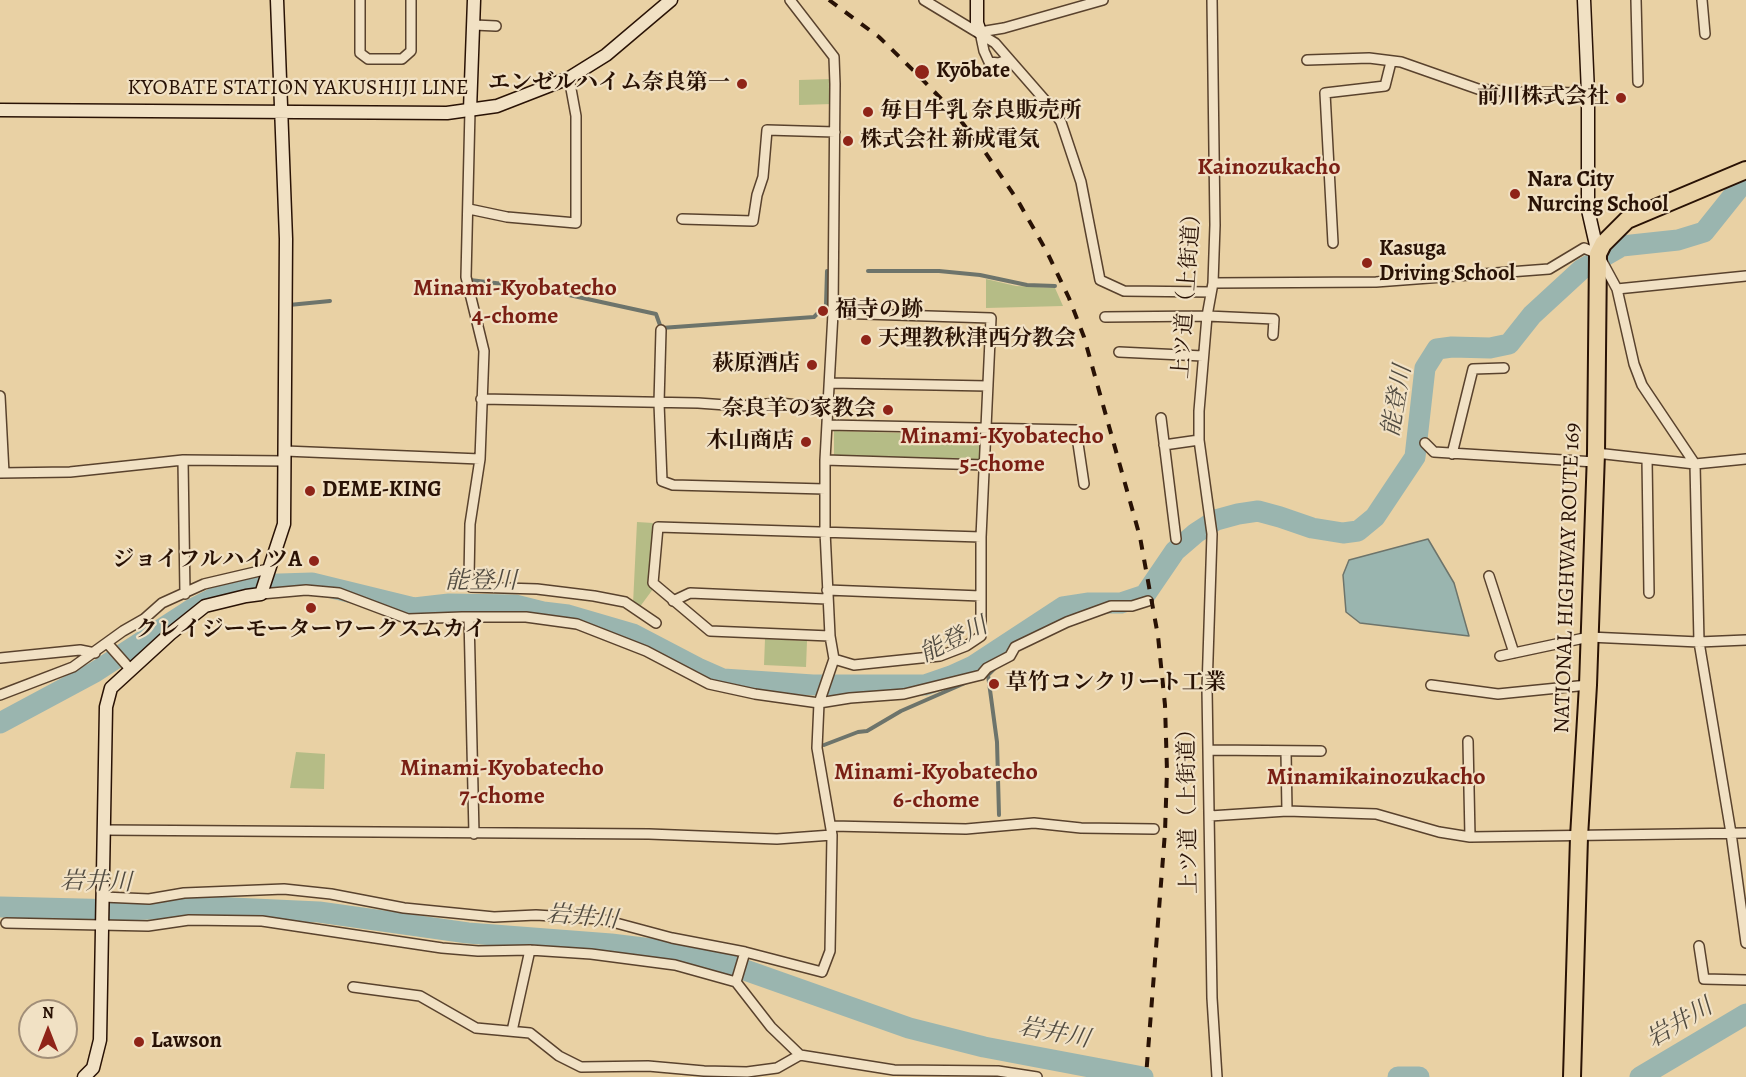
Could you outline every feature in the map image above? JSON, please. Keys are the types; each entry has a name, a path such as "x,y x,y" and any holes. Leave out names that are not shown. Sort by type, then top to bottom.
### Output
{"highway":[{"path":"1598,254 1603,244 1627,220 1746,170"},
{"name":"NATIONAL HIGHWAY ROUTE 169","path":"1572,1077 1579,837 1588,685 1598,254"}],"street":[{"path":"90,1074 100,1040 106,707 111,687 170,634 206,606 246,596 264,582 284,524 286,239 277,0"},
{"path":"360,0 360,52 369,59 402,59 411,51 411,0"},
{"path":"474,0 466,278 482,341 480,459 470,524 469,578 471,587 537,589 605,598 625,602 656,623"},
{"name":"KYOBATE STATION YAKUSHIJI LINE","path":"0,111 447,113 497,106 569,78 606,55 671,0"},
{"path":"103,898 149,899 184,892 284,889 331,894 404,908 494,916 537,915 601,919 672,938 822,972 830,951 832,831 817,748 820,700 834,659 830,636 825,531 825,460 833,313 834,57 790,0"},
{"path":"924,0 995,43 1050,106 1061,122 1080,182 1100,280 1124,291 1376,282 1502,273 1548,269 1584,248 1598,254"},
{"path":"977,0 976,22 989,62 999,63 1009,59"},
{"path":"980,32 1004,28 1103,0"},
{"name":"上ツ道（上街道）","path":"1212,0 1215,214 1212,288 1203,356 1200,440 1212,531 1207,689 1212,998 1217,1077"},
{"path":"1584,0 1588,93 1588,210 1598,254 1617,289 1634,364 1642,385 1695,464 1699,642 1731,833 1746,943"},
{"path":"1636,0 1638,82"},
{"path":"1702,0 1705,34"},
{"path":"474,25 496,26"},
{"path":"1307,60 1366,58 1401,62 1478,89 1588,93"},
{"path":"1333,243 1320,91 1385,86 1391,62"},
{"path":"469,209 507,217 576,223 576,116 569,78"},
{"path":"682,219 753,221 757,195 763,177 766,130 835,132"},
{"path":"1617,289 1746,276"},
{"path":"833,313 991,318 981,537 981,636 966,646 940,656 855,665 834,659"},
{"path":"1106,317 1207,316 1274,319 1273,335"},
{"path":"661,330 659,402 662,481 673,484 825,489"},
{"path":"1119,352 1203,356"},
{"path":"1452,454 1473,369 1504,368"},
{"path":"830,383 988,386"},
{"path":"0,396 2,473 70,472 183,460 285,456 480,459"},
{"path":"481,399 698,402 740,406 779,403 828,408"},
{"path":"1161,418 1176,539"},
{"path":"827,425 1076,430 1084,484"},
{"path":"1164,445 1200,440"},
{"path":"1425,443 1434,452 1452,454 1647,459 1695,464 1746,459"},
{"path":"1647,459 1650,593"},
{"path":"183,460 185,594"},
{"path":"825,460 985,465"},
{"path":"830,636 710,631 653,583 658,527 981,537"},
{"path":"1489,576 1514,653"},
{"path":"0,695 73,667 108,645 162,603 204,584 264,582 279,591 325,590 355,598 408,619 526,618 577,624 646,651 709,684 755,694 820,700 904,694 981,675 987,668 1010,656 1015,647 1067,622 1111,606 1132,606 1148,601"},
{"path":"673,601 690,593 981,596"},
{"path":"469,617 474,834"},
{"path":"1500,656 1588,637 1699,642 1746,640"},
{"path":"108,645 129,669"},
{"path":"0,658 80,650 95,653"},
{"path":"1431,685 1498,694 1588,685"},
{"path":"1468,741 1470,837"},
{"path":"1208,750 1321,751"},
{"path":"1286,752 1287,811"},
{"path":"1210,816 1287,811 1376,814 1439,832 1470,837 1746,833"},
{"path":"104,830 649,834 777,839 832,831 966,829 1034,822 1081,828 1154,830"},
{"path":"6,923 148,926 189,920 262,921 442,948 591,954 675,965 736,979 771,1027 800,1055 894,1070 998,1071 1037,1077"},
{"path":"1699,946 1704,980 1746,980"},
{"path":"512,1031 530,950"},
{"path":"736,979 744,954"},
{"path":"353,987 420,996 476,1028 530,1033 560,1056 581,1067 648,1066 754,1074 777,1068 800,1055"}],"green space":[{"path":"832,79 832,104 799,105 799,80"},
{"path":"986,279 1016,286 1055,288 1063,306 986,308"},
{"path":"834,431 980,435 980,461 834,457"},
{"path":"637,522 653,523 649,585 653,589 639,608 633,604"},
{"path":"765,639 807,641 806,667 764,665"},
{"path":"296,752 325,754 324,789 290,788"}],"water":[{"path":"1428,539 1454,583 1469,636 1360,623 1346,612 1343,575 1349,560"}],"waterway":[{"name":"能登川","path":"0,723 95,672 192,609 237,586 280,584 312,583 414,608 449,604 515,605 568,615 633,634 723,679 813,685 925,685 973,666 1063,607 1089,603 1121,603 1145,595 1175,551 1216,520 1258,511 1312,528 1343,533 1358,531 1375,517 1415,457 1425,368 1437,349 1490,348 1509,344 1532,315 1582,269 1622,246 1678,240 1704,232 1746,182"},
{"path":"470,280 537,288 656,314 661,328 814,317 826,305 827,271"},
{"path":"868,271 939,271 980,275 1027,285 1055,286"},
{"path":"289,305 330,301"},
{"path":"994,669 988,675 997,742 999,815"},
{"path":"824,745 858,732 867,731 901,711 965,683"},
{"name":"岩井川","path":"0,907 122,910 211,907 319,912 468,933 611,944 676,952 728,964 909,1028 984,1047 1143,1077"},
{"name":"岩井川","path":"1640,1077 1746,1014"},
{"name":"岩井川","path":"1398,1077 1419,1077"}],"railway":[{"path":"829,0 879,37 954,112 985,152 1018,201 1047,252 1069,298 1084,337 1140,537 1158,636 1165,705 1167,771 1165,832 1146,1077"}],"place":[{"name":"Kyōbate","path":"922,72"},
{"name":"エンゼルハイム奈良第一","path":"742,84"},
{"name":"前川株式会社","path":"1621,98"},
{"name":"毎日牛乳 奈良販売所","path":"868,112"},
{"name":"株式会社 新成電気","path":"848,141"},
{"name":"Nara City Nurcing School","path":"1515,194"},
{"name":"Kasuga Driving School","path":"1367,263"},
{"name":"福寺の跡","path":"823,311"},
{"name":"天理教秋津西分教会","path":"866,340"},
{"name":"萩原酒店","path":"812,365"},
{"name":"奈良羊の家教会","path":"888,410"},
{"name":"木山商店","path":"806,442"},
{"name":"DEME-KING","path":"310,491"},
{"name":"ジョイフルハイツA","path":"314,561"},
{"name":"クレイジーモーターワークスムカイ","path":"311,608"},
{"name":"草竹コンクリート工業","path":"994,684"},
{"name":"Lawson","path":"139,1042"}],"district":[{"name":"Kainozukacho","path":"1269,168"},
{"name":"Minami-Kyobatecho 4-chome","path":"515,303"},
{"name":"Minami-Kyobatecho 5-chome","path":"1002,451"},
{"name":"Minamikainozukacho","path":"1376,778"},
{"name":"Minami-Kyobatecho 7-chome","path":"502,783"},
{"name":"Minami-Kyobatecho 6-chome","path":"936,787"}]}
